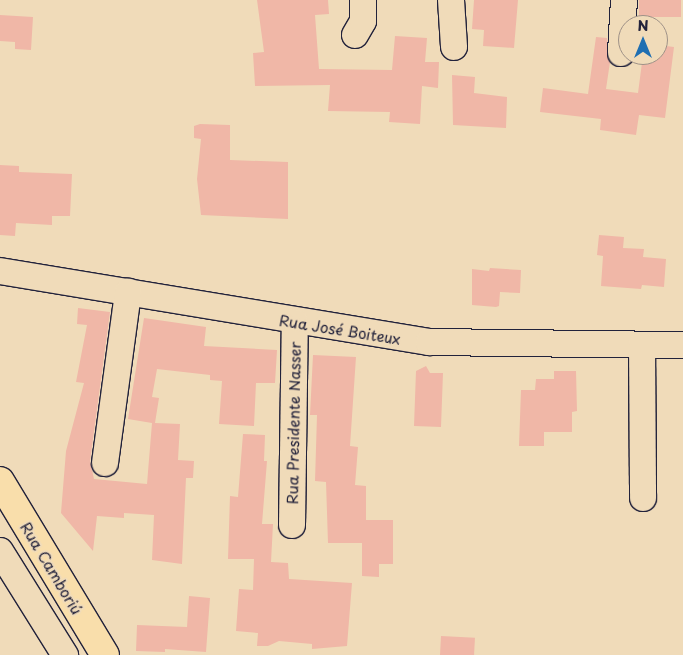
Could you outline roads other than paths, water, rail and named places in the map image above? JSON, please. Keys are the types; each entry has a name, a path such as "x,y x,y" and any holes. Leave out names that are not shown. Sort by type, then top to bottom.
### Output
{"main road":[{"name":"Rua Camboriú","path":"2,491 48,561 95,651"}],"street":[{"path":"355,36 364,21 363,0"},
{"path":"451,0 454,47"},
{"path":"623,15 624,0"},
{"name":"Rua José Boiteux","path":"0,271 295,322 438,343 683,344"},
{"path":"105,463 128,292"},
{"name":"Rua Presidente Nasser","path":"292,525 295,322"},
{"path":"642,345 643,498"},
{"path":"0,551 65,655"},
{"path":"16,579 48,561"}]}
